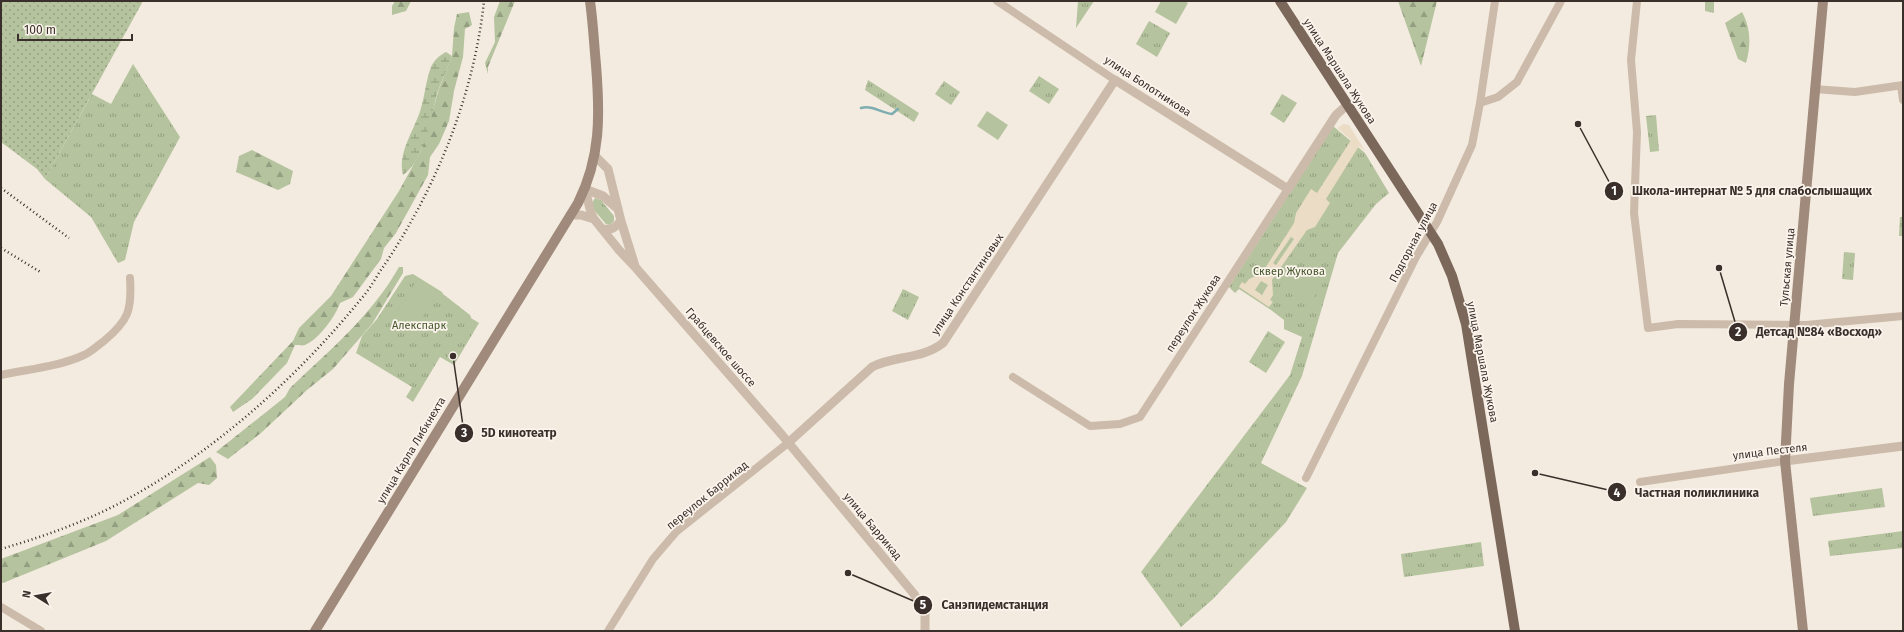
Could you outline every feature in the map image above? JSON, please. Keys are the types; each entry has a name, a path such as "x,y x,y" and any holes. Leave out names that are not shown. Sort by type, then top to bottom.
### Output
{"main road":[{"path":"590,1 600,104 599,128 595,156"},
{"name":"улица Маршала Жукова","path":"1280,1 1438,244 1452,276 1466,324 1515,631"},
{"name":"Тульская улица","path":"1803,631 1785,461 1789,384 1823,1"},
{"name":"улица Карла Либкнехта","path":"315,631 570,215 585,188 595,156"}],"street":[{"name":"улица Болотникова","path":"997,1 1115,80 1288,189"},
{"name":"Подгорная улица","path":"1306,478 1412,265 1431,233 1472,145 1480,103 1495,1"},
{"path":"1480,103 1498,97 1517,82 1561,1"},
{"path":"1637,1 1631,60 1636,132 1634,213 1648,328 1678,324 1794,325 1903,316"},
{"name":"улица Константиновых","path":"788,443 872,367 880,363 929,352 942,343 1115,80"},
{"path":"1814,89 1855,92 1902,86 1903,100"},
{"name":"переулок Жукова","path":"1014,377 1090,426 1120,424 1140,417 1336,115 1347,105"},
{"name":"Грабцевское шоссе","path":"595,156 608,170 621,221 636,268"},
{"path":"585,188 603,196 618,209"},
{"path":"585,188 591,213 594,219"},
{"path":"570,215 580,215 594,219"},
{"name":"Грабцевское шоссе","path":"594,219 619,250 788,443"},
{"path":"603,229 609,230 614,228 621,221"},
{"path":"1,374 60,364 86,355 120,328 128,313 131,298 130,278"},
{"name":"переулок Баррикад","path":"608,631 653,559 677,531 788,443"},
{"name":"улица Баррикад","path":"788,443 914,594 925,613 925,631"},
{"name":"улица Пестеля","path":"1640,482 1903,446"},
{"path":"1,607 41,631"}],"green space":[{"path":"1,1 143,1 45,179 37,169 1,142"},
{"path":"395,1 411,1 406,11 392,15 392,6"},
{"path":"500,1 515,1 488,67 488,74 485,63 495,42 494,17"},
{"path":"1078,1 1094,1 1076,28"},
{"path":"1161,1 1185,1 1188,3 1176,24 1155,12"},
{"path":"1398,1 1437,1 1421,66"},
{"path":"1705,1 1714,1 1714,13 1705,11"},
{"path":"469,12 472,25 465,29 463,57 454,91 449,121 439,144 430,157 428,175 396,233 384,248 381,259 353,297 340,303 331,321 321,333 305,345 295,345 287,363 252,399 233,412 230,407 293,341 299,328 331,296 399,191 421,151 439,89 452,56 454,28 457,14"},
{"path":"1742,12 1749,31 1749,50 1746,63 1738,59 1725,23"},
{"path":"1149,21 1170,33 1157,57 1136,44"},
{"path":"446,52 452,56 438,91 426,137 417,159 411,168 403,175 402,158 404,149 421,108 431,67 437,58"},
{"path":"133,64 180,137 134,222 125,260 118,263 91,217 45,179 92,94 111,104"},
{"path":"1039,76 1059,89 1049,104 1029,91"},
{"path":"868,80 919,113 914,122 865,90"},
{"path":"944,81 960,92 951,105 935,94"},
{"path":"1282,94 1297,103 1284,123 1270,114"},
{"path":"987,111 1008,125 998,140 977,126"},
{"path":"1656,115 1659,151 1650,152 1646,116"},
{"name":"Сквер Жукова","path":"1333,126 1365,153 1389,193 1376,204 1338,253 1302,376 1261,463 1307,488 1286,522 1213,599 1181,627 1141,572 1290,375 1302,337 1284,329 1284,320 1271,310 1239,289 1235,293 1229,287"},
{"path":"252,150 293,171 290,184 278,190 236,172 239,156"},
{"path":"595,198 601,200 614,216 614,221 610,225 606,224 594,210 592,203"},
{"path":"1900,217 1903,217 1903,236 1899,236"},
{"path":"1844,252 1855,253 1853,280 1842,279"},
{"path":"1311,263 1329,274 1309,305 1291,294"},
{"path":"399,267 403,267 403,273 372,324 333,369 307,390 261,433 228,459 216,452 285,397 290,388 335,346 363,316 376,301"},
{"name":"Алекспарк","path":"413,274 442,292 470,315 471,318 479,323 454,365 440,357 413,402 406,397 412,387 356,353 362,336 377,319 405,276"},
{"path":"418,279 439,292 414,330 394,317"},
{"path":"903,289 919,297 908,320 892,311"},
{"path":"1268,331 1285,342 1266,373 1249,362"},
{"path":"210,457 216,465 217,478 209,485 198,483 106,541 3,583 1,582 1,559 118,515"},
{"path":"1882,488 1885,507 1813,516 1810,498"},
{"path":"1903,531 1903,548 1830,556 1828,541"},
{"path":"1481,542 1484,566 1404,577 1401,554"}],"shaded area":[{"path":"1343,124 1349,125 1365,151 1359,146 1326,199 1330,203 1315,227 1307,230 1272,280 1273,295 1270,300 1273,302 1269,307 1239,287 1242,282 1245,284 1249,279 1262,273 1294,223 1296,213 1311,189 1317,193 1351,140 1338,128","holes":["1291,237 1294,239 1276,265 1273,263","1261,281 1268,285 1262,295 1255,290"]}],"waterway":[{"path":"861,108 873,108 892,114 898,109"}],"railway":[{"path":"1,549 62,529 106,510 154,483 187,462 251,413 309,358 336,329 373,283 420,206 436,173 462,106 479,36 484,1"},
{"path":"1,188 69,238"},
{"path":"1,248 42,273"}],"place":[{"name":"Школа-интернат № 5 для слабослышащих","path":"1578,124"},
{"name":"Детсад №84 «Восход»","path":"1719,268"},
{"name":"5D кинотеатр","path":"453,356"},
{"name":"Частная поликлиника","path":"1535,473"},
{"name":"Санэпидемстанция","path":"848,573"}]}
